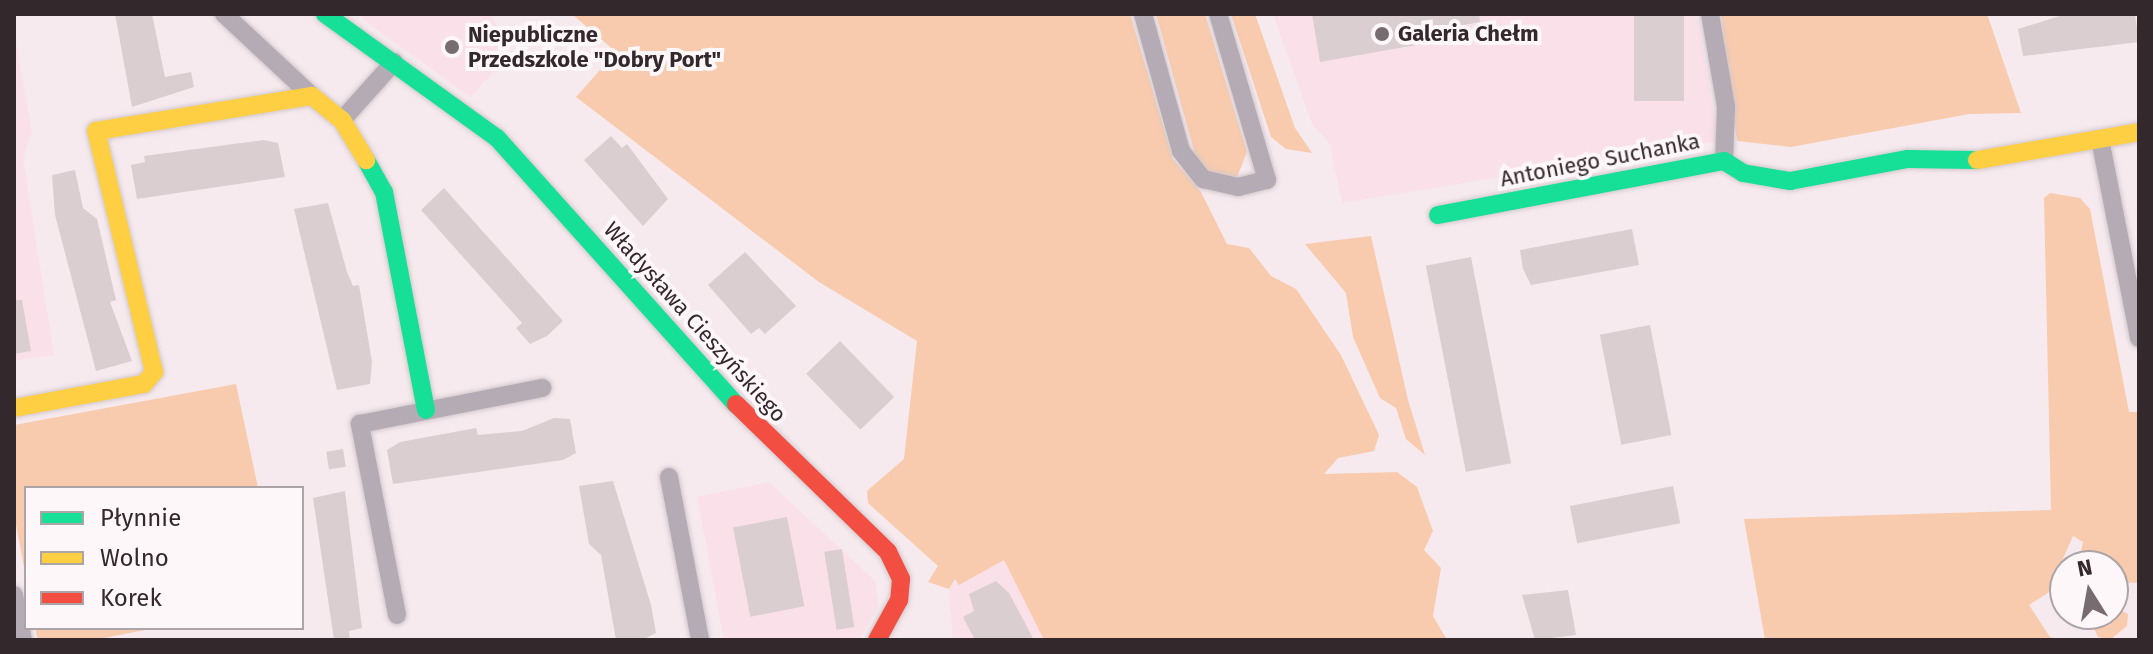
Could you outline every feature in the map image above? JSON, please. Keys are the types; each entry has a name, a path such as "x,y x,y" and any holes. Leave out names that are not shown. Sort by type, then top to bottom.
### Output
{"street":[{"path":"224,14 342,120 384,192 426,410"},
{"name":"Władysława Cieszyńskiego","path":"325,14 497,138 777,450 888,552 901,579 899,600 877,640"},
{"path":"1143,14 1181,151 1203,179 1238,187 1267,180 1218,14"},
{"path":"1710,14 1726,107 1724,161"},
{"path":"342,120 394,62"},
{"path":"14,408 144,384 154,372 96,131 312,96"},
{"name":"Antoniego Suchanka","path":"1438,215 1724,161 1743,173 1790,181 1908,159 1968,161 2139,132"},
{"path":"2100,139 2139,338"},
{"path":"397,615 360,424 542,388"},
{"path":"669,477 700,640"},
{"path":"14,595 23,640"}],"shaded area":[{"name":"Niepubliczne Przedszkole \"Dobry Port\"","path":"366,14 490,14 502,33 505,60 470,97 362,19"},
{"path":"572,14 1130,14 1173,159 1201,192 1227,244 1249,248 1271,276 1296,289 1341,355 1379,435 1374,451 1338,458 1324,474 1397,472 1417,487 1433,531 1424,550 1441,568 1433,616 1447,640 1044,640 1004,560 959,585 955,579 949,589 928,582 938,566 868,503 867,491 904,459 917,341 819,282 576,97 616,52"},
{"path":"1156,14 1205,14 1247,152 1237,177 1209,173 1196,158"},
{"path":"1231,14 1255,14 1295,128 1312,153 1286,149 1271,137"},
{"path":"1273,14 1697,14 1718,141 1342,203 1329,142 1312,124"},
{"path":"1721,14 1987,14 2021,113 1969,114 1791,147 1737,141"},
{"path":"14,31 32,132 23,158 54,355 14,361"},
{"path":"2050,193 2080,198 2090,209 2129,412 2139,412 2139,583 2129,583 2129,550 2081,550 2083,542 2073,536 2067,550 2049,550 2049,591 2029,605 2050,637 2067,640 1765,640 1744,519 2051,510 2044,198"},
{"path":"1371,236 1408,400 1425,455 1406,439 1396,408 1380,398 1353,337 1346,293 1305,244"},
{"path":"236,384 258,486 24,486 24,567 14,514 14,425"},
{"path":"769,482 876,582 878,607 859,640 724,640 697,497"},
{"path":"991,535 1044,640 953,640 949,589"},
{"path":"36,630 145,630 94,640 38,640"},
{"path":"2095,630 2122,630 2110,640 2098,637"}],"building":[{"path":"115,14 152,14 165,77 191,72 194,87 132,107"},
{"name":"Galeria Chełm","path":"1312,14 1479,14 1480,22 1448,28 1450,39 1320,62"},
{"path":"1634,14 1684,14 1684,101 1634,101"},
{"path":"2066,14 2135,14 2139,42 2023,56 2018,29"},
{"path":"611,136 622,148 627,144 668,199 643,226 584,160"},
{"path":"263,140 278,143 285,177 137,199 131,165 145,162 144,156"},
{"path":"75,170 83,208 97,219 116,300 110,302 132,361 96,371 55,215 52,175"},
{"path":"444,188 563,321 547,336 530,344 516,328 522,323 421,210"},
{"path":"328,203 347,272 353,286 359,285 372,362 370,384 337,390 294,209"},
{"path":"1632,229 1639,265 1531,285 1523,269 1520,250"},
{"path":"745,252 796,306 765,334 759,328 751,334 708,285"},
{"path":"1471,257 1511,463 1466,472 1426,266"},
{"path":"14,300 22,300 31,351 14,354"},
{"path":"1650,325 1671,435 1621,445 1600,335"},
{"path":"840,341 894,397 860,430 806,374"},
{"path":"554,418 570,419 576,453 563,460 393,484 387,450 400,442 476,428 478,435 522,431"},
{"path":"343,449 346,467 329,469 326,452"},
{"path":"613,481 651,605 656,633 642,640 616,640 601,555 589,544 579,486"},
{"path":"1673,486 1680,523 1577,543 1570,506"},
{"path":"345,491 362,628 349,631 350,640 334,640 313,498"},
{"path":"787,517 804,606 750,617 733,527"},
{"path":"842,549 854,627 837,630 824,552"},
{"path":"996,581 1009,593 1034,640 975,640 963,617 974,611 969,594"},
{"path":"1568,590 1576,635 1535,640 1522,595"}],"traffic: fast":[{"path":"325,14 497,138 736,404"},
{"path":"1438,215 1724,161 1743,173 1790,181 1908,159 1977,160"},
{"path":"366,160 384,192 426,410"}],"traffic: slow":[{"path":"14,408 144,384 154,372 96,131 312,96 342,120 366,160"},
{"path":"1977,160 2139,132"}],"traffic: jam":[{"path":"736,404 888,552 901,579 899,600 877,640"}],"place":[{"name":"Galeria Chełm","path":"1382,34"},
{"name":"Niepubliczne Przedszkole \"Dobry Port\"","path":"452,47"}]}
